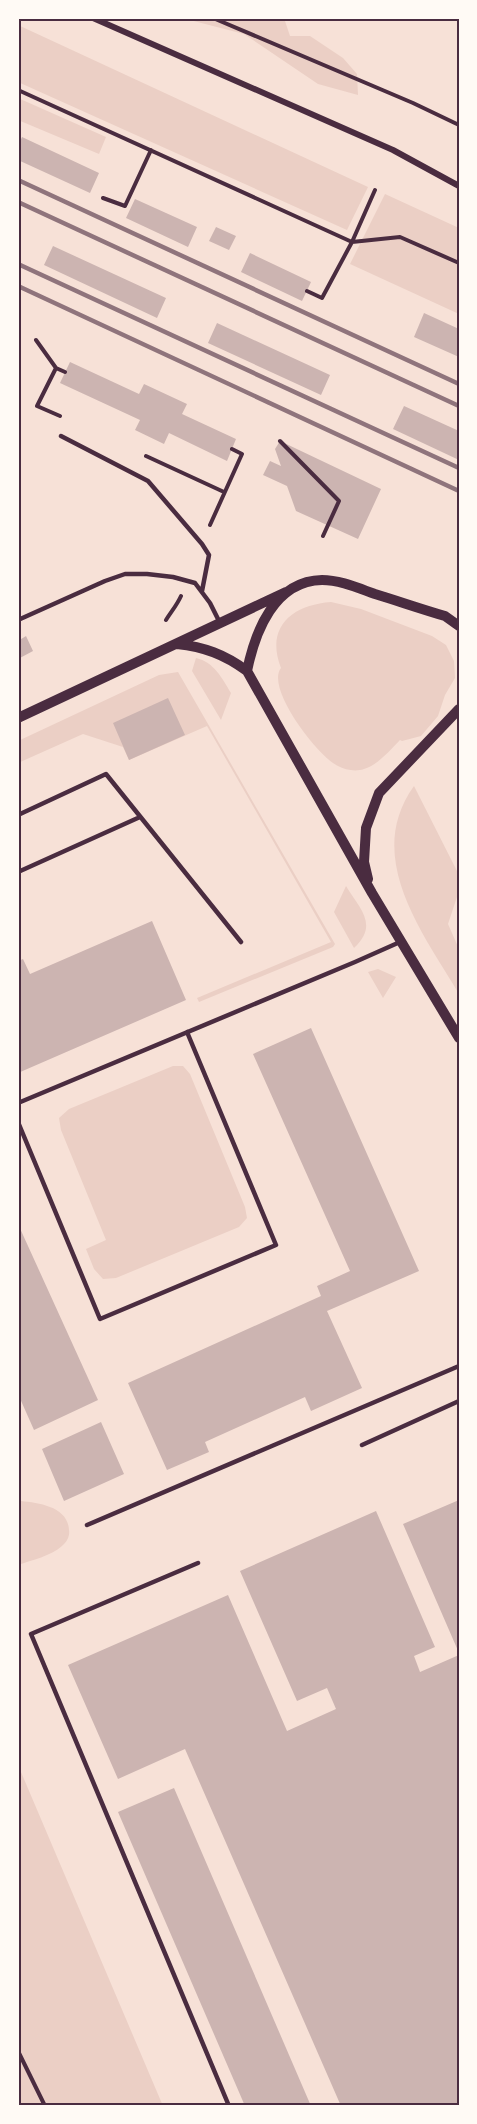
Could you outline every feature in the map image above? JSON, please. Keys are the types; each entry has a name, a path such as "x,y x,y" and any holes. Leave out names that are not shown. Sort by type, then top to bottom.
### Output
{"street":[{"path":"93,18 393,150 459,186"},
{"path":"18,718 296,587 320,580 343,583 445,616 459,626"},
{"path":"247,671 251,649 259,627 271,608 286,592"},
{"path":"177,644 214,651 247,671 400,942 459,1038"},
{"path":"372,893 364,862 366,828 379,793 459,709"}],"lane":[{"path":"61,436 147,481 209,555 202,591"},
{"path":"18,620 125,574 147,574 184,579 195,584 202,591 220,623"},
{"path":"18,815 106,774 241,942"},
{"path":"18,872 140,817"},
{"path":"18,1103 400,942"},
{"path":"18,1122 100,1318 276,1245 187,1032"},
{"path":"87,1525 459,1366"},
{"path":"362,1445 459,1401"},
{"path":"198,1563 31,1634 229,2106"}],"path":[{"path":"213,18 413,103 459,125"},
{"path":"18,90 352,242 400,237 459,263"},
{"path":"125,206 151,150"},
{"path":"322,298 352,242 375,190"},
{"path":"103,198 130,209"},
{"path":"322,298 325,288"},
{"path":"307,291 322,298"},
{"path":"36,340 56,368 65,372"},
{"path":"56,368 38,406 69,420"},
{"path":"280,441 339,501 323,536"},
{"path":"141,454 224,492"},
{"path":"18,2051 45,2106"}],"shaded area":[{"path":"182,18 284,18 290,36 310,36 343,58 357,74 358,95 318,84 244,34"},
{"path":"18,25 368,187 347,230 18,82"},
{"path":"18,98 106,137 99,154 18,120"},
{"path":"385,194 459,228 459,314 350,264"},
{"path":"331,602 361,609 432,636 446,645 454,661 455,678 445,695 438,716 421,736 400,740 379,761 361,770 341,767 318,750 296,721 280,690 278,678 281,668 277,654 277,641 285,621 304,608"},
{"path":"196,658 213,667 231,693 221,720 192,671"},
{"path":"178,672 335,944 333,947 199,1002 197,998 331,942 207,726 129,760 123,747 83,734 18,763 18,741 159,675"},
{"path":"414,786 459,875 459,891 448,924 459,949 459,994 415,920 396,867 394,840 400,813"},
{"path":"346,886 365,917 366,924 361,940 354,948 334,912"},
{"path":"378,969 396,977 383,998 368,972"},
{"path":"173,1066 183,1066 190,1074 245,1207 247,1218 239,1227 116,1278 103,1279 94,1269 86,1249 106,1240 61,1130 59,1118 69,1109"},
{"path":"18,1502 44,1505 58,1511 67,1522 69,1537 58,1549 18,1565"},
{"path":"18,1765 163,2106 18,2106"}],"building":[{"path":"22,137 99,173 90,193 18,160 18,146"},
{"path":"135,199 197,227 188,247 126,218"},
{"path":"216,227 236,236 229,250 209,241"},
{"path":"53,246 166,298 157,318 44,265"},
{"path":"250,253 311,282 302,301 241,272"},
{"path":"424,313 459,329 459,357 414,337"},
{"path":"217,323 330,375 321,395 208,343"},
{"path":"70,362 139,394 144,384 187,404 182,414 236,439 227,461 169,433 164,444 135,430 140,420 60,383"},
{"path":"404,406 459,431 459,460 393,429"},
{"path":"280,441 381,489 358,539 296,511 287,486 263,475 270,461 281,466 275,449"},
{"path":"26,636 33,651 18,659 18,641"},
{"path":"168,698 185,735 129,760 113,723"},
{"path":"152,921 186,1000 18,1073 18,961 23,959 30,974"},
{"path":"311,1028 419,1271 327,1311 362,1388 311,1411 305,1397 205,1442 209,1452 167,1470 128,1383 321,1296 317,1286 350,1271 253,1054"},
{"path":"18,1224 98,1400 34,1430 18,1394"},
{"path":"101,1422 124,1474 64,1501 42,1449"},
{"path":"459,1500 459,1653 403,1524"},
{"path":"376,1511 435,1647 414,1656 420,1672 459,1655 459,2106 341,2106 185,1749 118,1779 68,1665 228,1595 287,1731 336,1709 327,1688 297,1701 240,1571"},
{"path":"174,1788 311,2106 245,2106 118,1812"}],"railway":[{"path":"18,180 459,384"},
{"path":"18,202 459,406"},
{"path":"18,264 459,468"},
{"path":"18,286 459,491"}]}
